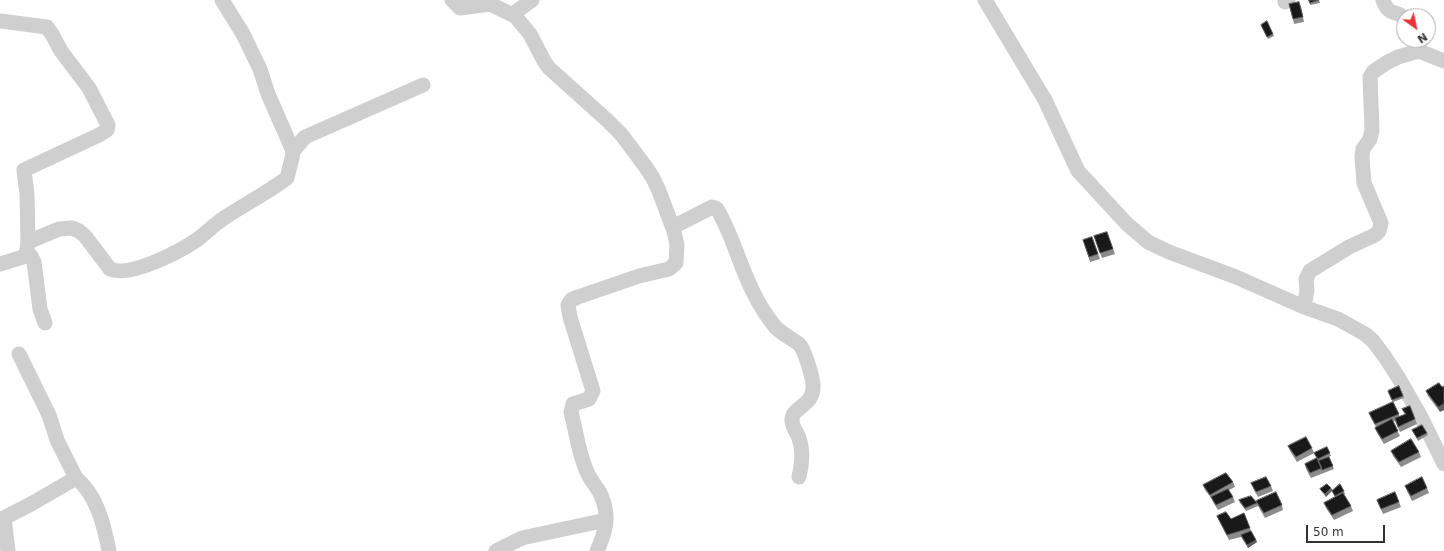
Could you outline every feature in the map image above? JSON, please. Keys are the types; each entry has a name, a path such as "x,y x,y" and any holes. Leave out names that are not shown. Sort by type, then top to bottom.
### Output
{"street":[{"path":"0,264 59,230 72,228 85,236 106,266 113,271 134,269 178,252 197,240 222,219 287,178 291,165 292,151 268,94 260,70 243,34 222,0"},
{"path":"452,0 454,4 460,8 490,4 518,18 530,34 549,68 581,98 597,110 621,134 653,178 673,227 677,245 676,261 672,268 639,276 578,297 571,300 568,305 570,317 593,391 589,399 573,404 571,412 583,461 588,474 601,495 606,513 603,536 597,551"},
{"path":"512,14 532,0"},
{"path":"985,0 1045,100 1078,171 1126,224 1148,242 1169,252 1236,277 1304,307 1338,319 1365,334 1373,341 1385,357 1420,415 1444,464"},
{"path":"1383,0 1388,10 1396,14"},
{"path":"0,21 47,27 61,51 89,88 108,128 99,135 24,170 27,194 27,249 34,262 40,310 46,323"},
{"path":"1304,307 1307,290 1306,279 1310,271 1349,247 1375,235 1379,231 1381,223 1364,183 1362,157 1364,149 1370,139 1372,130 1370,77 1373,72 1386,63 1412,48"},
{"path":"1422,48 1444,61"},
{"path":"292,151 305,137 423,85"},
{"path":"673,227 712,207 717,209 725,222 749,282 761,306 778,330 793,340 803,350 813,383 813,392 811,397 792,417 792,424 801,443 799,477"},
{"path":"19,354 48,415 57,440 76,478 89,491 101,518 109,551"},
{"path":"8,551 2,519 76,478"},
{"path":"496,551 522,538 606,520"}],"building":[{"path":"1309,0 1319,0 1310,3"},
{"path":"1299,2 1303,17 1293,19 1289,4"},
{"path":"1267,21 1273,34 1267,37 1261,25"},
{"path":"1107,232 1113,249 1100,253 1094,236"},
{"path":"1092,237 1098,254 1089,257 1083,240"},
{"path":"1439,383 1442,387 1444,386 1444,404 1438,407 1426,391"},
{"path":"1399,386 1403,396 1392,400 1388,391"},
{"path":"1393,402 1399,414 1375,424 1369,413"},
{"path":"1410,406 1415,419 1398,427 1395,418 1406,414 1402,409"},
{"path":"1392,419 1398,431 1382,439 1375,428"},
{"path":"1422,425 1427,433 1417,438 1412,430"},
{"path":"1306,437 1312,448 1296,457 1288,446"},
{"path":"1411,439 1419,452 1399,462 1391,451"},
{"path":"1327,447 1330,453 1318,459 1314,453"},
{"path":"1329,457 1333,466 1322,470 1318,461"},
{"path":"1317,458 1322,468 1310,473 1305,464"},
{"path":"1226,473 1233,482 1210,495 1203,485"},
{"path":"1266,477 1271,486 1256,492 1251,483"},
{"path":"1422,477 1427,488 1411,496 1405,486"},
{"path":"1327,484 1331,488 1325,494 1320,489"},
{"path":"1340,484 1344,491 1335,496 1332,491"},
{"path":"1228,489 1233,497 1216,505 1211,497"},
{"path":"1276,492 1282,505 1264,513 1256,501"},
{"path":"1395,492 1399,502 1381,509 1377,500"},
{"path":"1343,493 1351,506 1332,515 1324,503"},
{"path":"1251,496 1257,503 1245,508 1239,500"},
{"path":"1226,512 1231,519 1244,513 1250,528 1227,535 1217,516"},
{"path":"1251,531 1256,540 1247,545 1241,535"}]}
